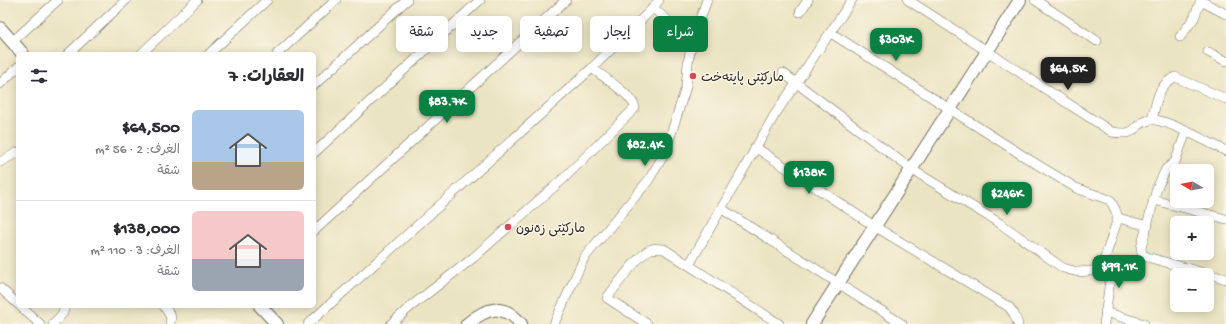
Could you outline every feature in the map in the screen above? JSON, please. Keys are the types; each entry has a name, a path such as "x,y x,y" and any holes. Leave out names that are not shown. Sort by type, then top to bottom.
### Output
{"street":[{"path":"12,42 58,0"},
{"path":"70,52 126,0"},
{"path":"143,52 197,0"},
{"path":"211,52 267,0"},
{"path":"279,52 336,0"},
{"path":"316,84 407,0"},
{"path":"316,151 480,0"},
{"path":"316,229 566,0"},
{"path":"308,324 592,68 654,8 659,0"},
{"path":"701,16 707,0"},
{"path":"800,12 808,0"},
{"path":"689,265 756,147 852,0"},
{"path":"908,0 988,50 1112,132 1124,134 1132,133 1142,122 1152,119 1164,121 1226,151"},
{"path":"812,324 1020,0"},
{"path":"1035,0 1097,41"},
{"path":"1180,38 1194,18 1201,0 1226,14"},
{"path":"654,8 663,16"},
{"path":"0,28 21,52"},
{"path":"831,33 1076,188 1110,200 1116,209 1118,218 1101,270"},
{"path":"554,323 584,258 658,167 665,153 686,87 690,52"},
{"path":"1208,52 1226,61"},
{"path":"391,324 410,307 473,258 563,179 635,108 634,103 628,96 592,68"},
{"path":"0,84 16,69"},
{"path":"783,74 911,169 1002,224 1063,268 1078,272 1101,270 1109,274 1110,280 1104,324"},
{"path":"1152,119 1161,88 1166,82 1175,77 1226,99"},
{"path":"1186,132 1175,162 1164,174 1154,200 1141,248 1142,254 1226,279"},
{"path":"756,147 874,226 1008,307 1014,314 1018,324"},
{"path":"0,162 16,155"},
{"path":"1154,200 1226,219"},
{"path":"722,208 902,324"},
{"path":"1118,218 1148,226"},
{"path":"647,324 608,298 621,279 651,249 664,249 779,324"},
{"path":"0,288 16,302"},
{"path":"22,308 40,324"},
{"path":"53,324 63,313 64,308"},
{"path":"165,308 171,317 170,324"},
{"path":"262,308 277,324"},
{"path":"467,324 481,313 493,310 506,312 521,324"},
{"path":"1105,312 1144,324"}],"place":[{"name":"مارکێتی پایتەخت","path":"693,76"},
{"name":"مارکێتی زەنون","path":"508,227"}]}
